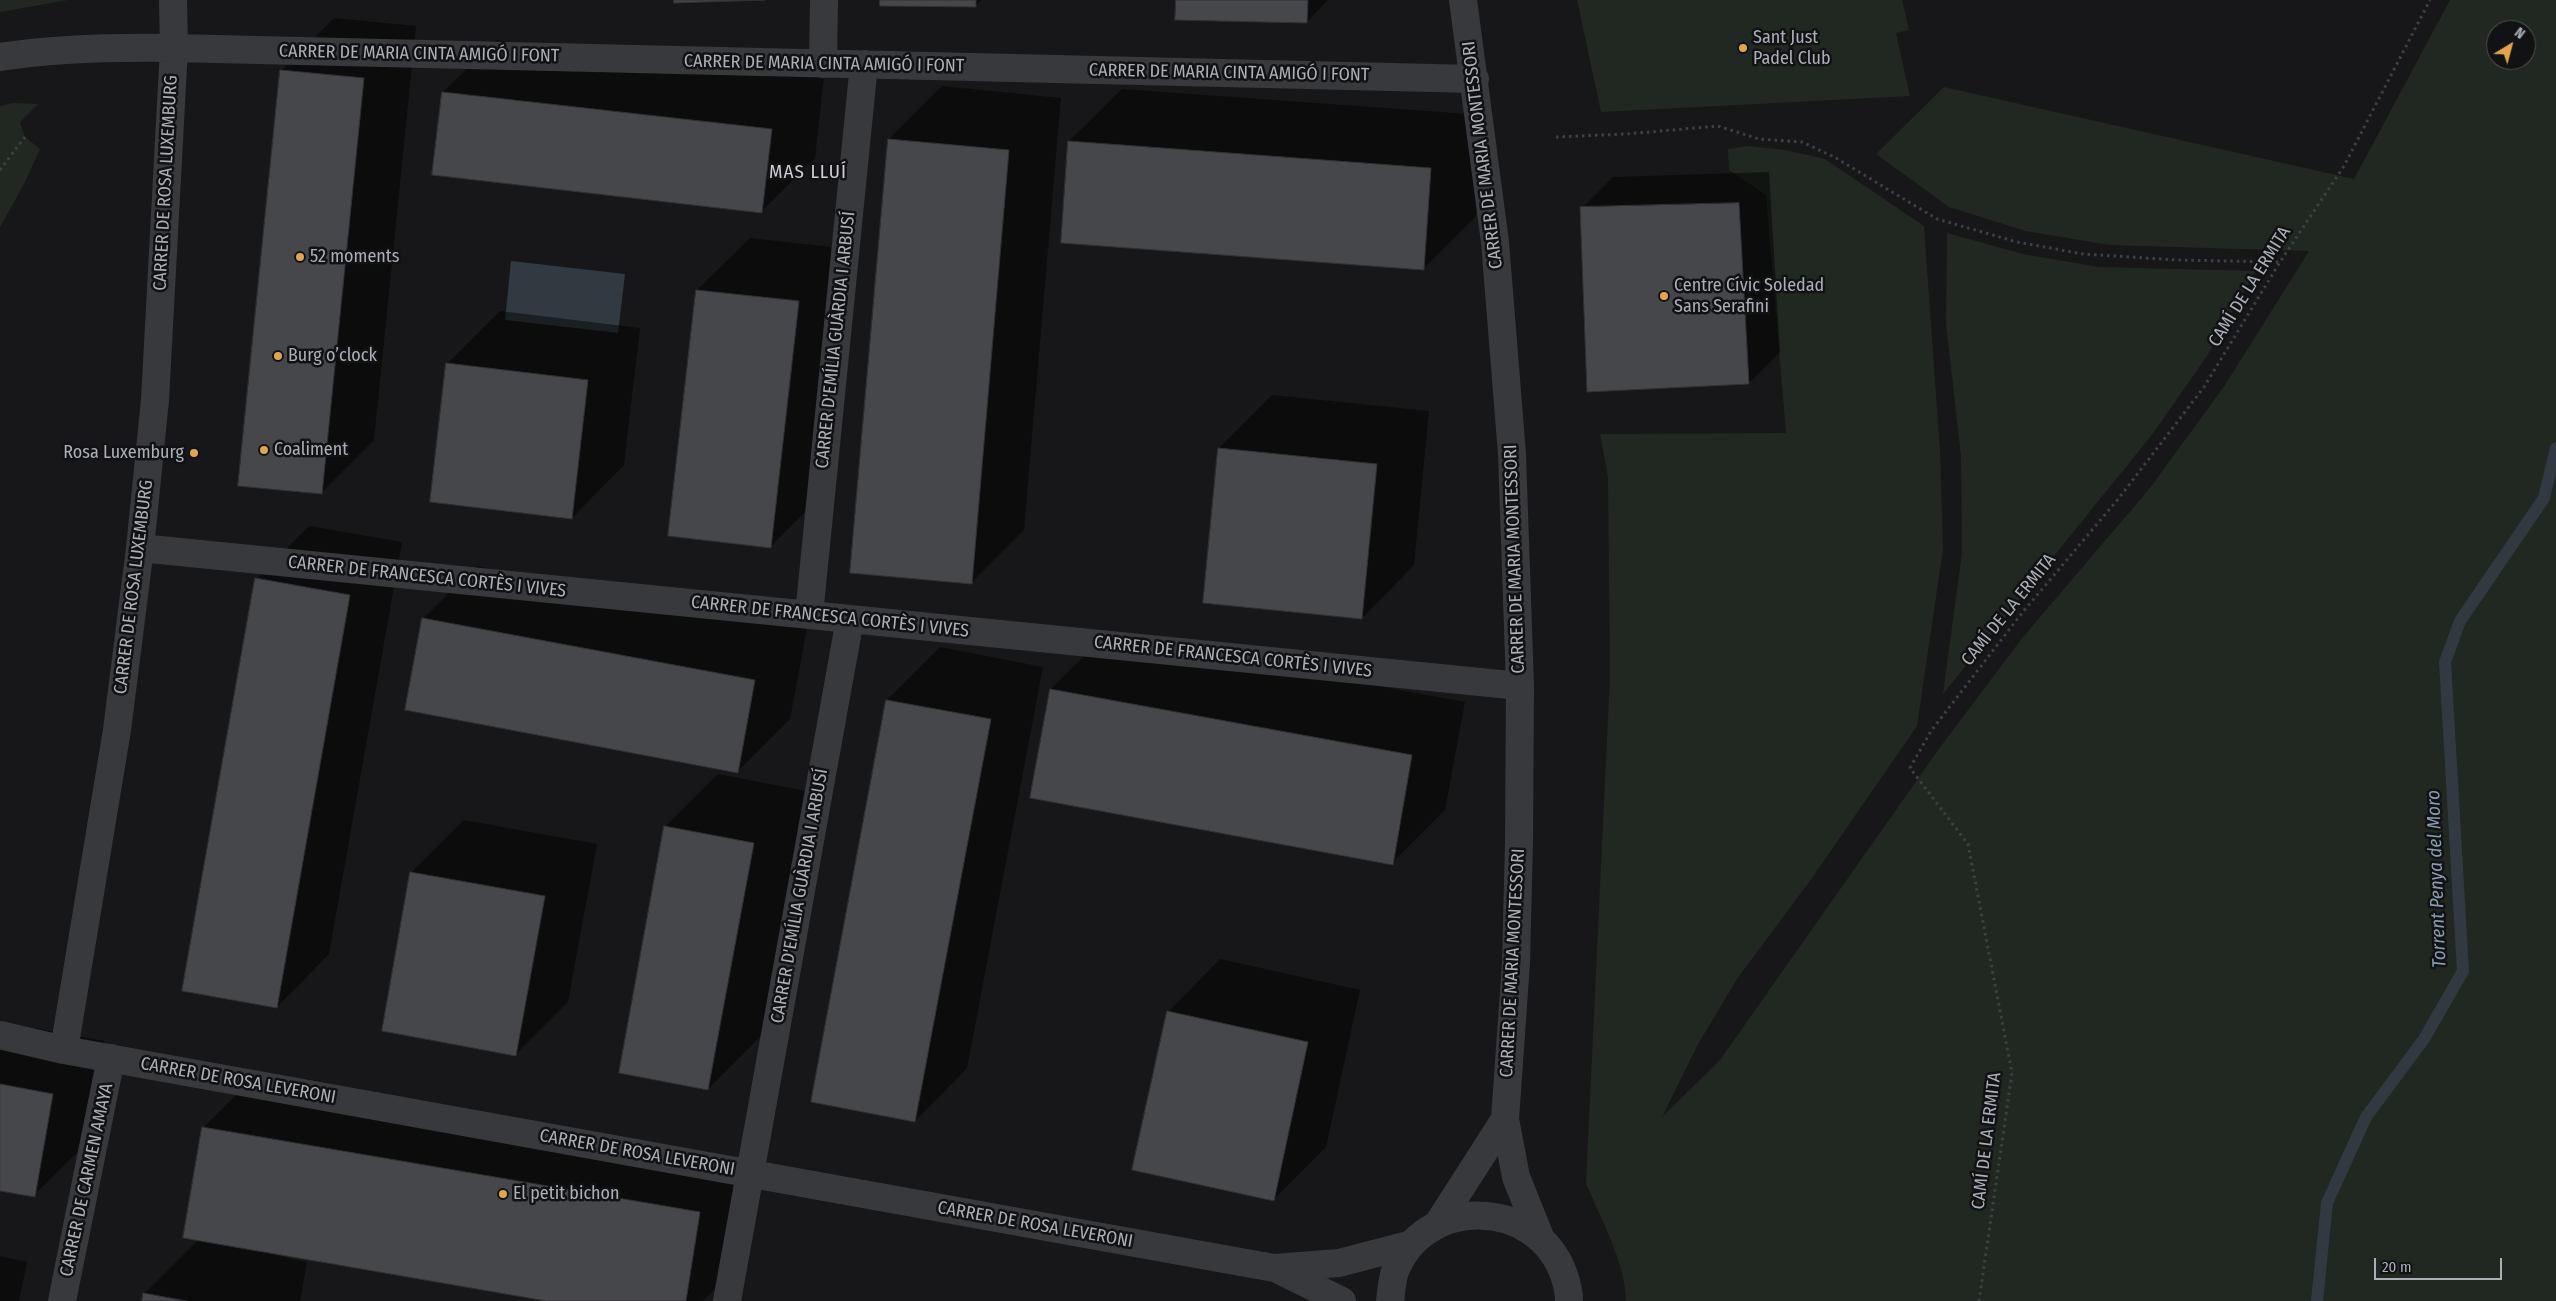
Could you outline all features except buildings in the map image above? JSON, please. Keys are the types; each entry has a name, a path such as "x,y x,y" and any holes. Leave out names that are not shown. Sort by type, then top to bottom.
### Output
{"street":[{"name":"CARRER DE ROSA LUXEMBURG","path":"64,1050 117,730 140,548 155,400 174,48 173,0"},
{"path":"823,64 824,0"},
{"name":"CARRER DE MARIA MONTESSORI","path":"1463,0 1475,79 1495,242 1512,454 1520,686 1516,963 1504,1119 1516,1177 1540,1237"},
{"name":"CARRER DE MARIA CINTA AMIGÓ I FONT","path":"0,57 39,51 94,47 174,48 1475,79"},
{"name":"CARRER D'EMÍLIA GUÀRDIA I ARBUSÍ","path":"809,615 864,64"},
{"name":"CARRER DE FRANCESCA CORTÈS I VIVES","path":"140,548 1520,686"},
{"name":"CARRER D'EMÍLIA GUÀRDIA I ARBUSÍ","path":"727,1301 850,619"},
{"name":"CARRER DE ROSA LEVERONI","path":"0,1035 64,1050 1274,1268 1339,1263 1412,1244"},
{"name":"CARRER DE CARMEN AMAYA","path":"62,1301 112,1058"},
{"name":"CARRER DE MARIA MONTESSORI","path":"1439,1222 1504,1119"},
{"path":"1390,1301 1394,1274 1412,1244 1439,1222 1470,1214 1505,1218 1540,1237 1559,1262 1569,1292 1569,1301"},
{"name":"CARRER DE ROSA LEVERONI","path":"1274,1268 1342,1301"}],"path":[{"name":"CAMÍ DE LA ERMITA","path":"1979,1301 2012,1073 1968,844 1910,768 1931,732 2022,613 2119,498 2204,387 2280,262 2344,166 2430,0"},
{"path":"1556,136 1626,134 1718,126 1759,140 1802,142 1836,158 1937,219 2017,242 2083,254 2178,260 2280,262"},
{"path":"0,170 25,137"}],"shaded area":[{"path":"0,0 68,0 0,12"},
{"name":"Sant Just Padel Club","path":"1577,0 1902,0 1909,30 1896,33 1910,96 1601,112"},
{"path":"2450,0 2556,0 2556,1301 1626,1301 1625,1286 1617,1256 1586,1183 1610,676 1608,477 1600,434 1786,433 1766,195 1729,170 1728,149 1748,146 1785,150 1825,159 1924,226 1940,451 1943,549 1917,726 1812,878 1737,979 1697,1046 1662,1117 1720,1060 1941,746 2023,637 2150,488 2225,385 2309,251 2110,245 2026,231 1949,207 1876,154 1944,87 2354,179"},
{"path":"13,103 38,104 20,122 25,137 40,149 24,184 0,227 0,106"},
{"path":"1947,233 2023,254 2099,267 2256,271 2207,356 2154,432 1943,694 1962,552 1961,456 1946,324"},
{"path":"511,261 625,274 618,333 505,320"}],"waterway":[{"name":"Torrent Penya del Moro","path":"2317,1301 2327,1203 2366,1117 2424,1039 2463,971 2445,662 2460,621 2544,498 2556,448"}],"place":[{"name":"Sant Just Padel Club","path":"1743,48"},
{"name":"52 moments","path":"300,257"},
{"name":"Centre Cívic Soledad Sans Serafini","path":"1664,296"},
{"name":"Burg o’clock","path":"278,356"},
{"name":"Coaliment","path":"264,450"},
{"name":"Rosa Luxemburg","path":"194,453"},
{"name":"El petit bichon","path":"503,1194"}],"district":[{"name":"MAS LLUÍ","path":"808,173"}]}
